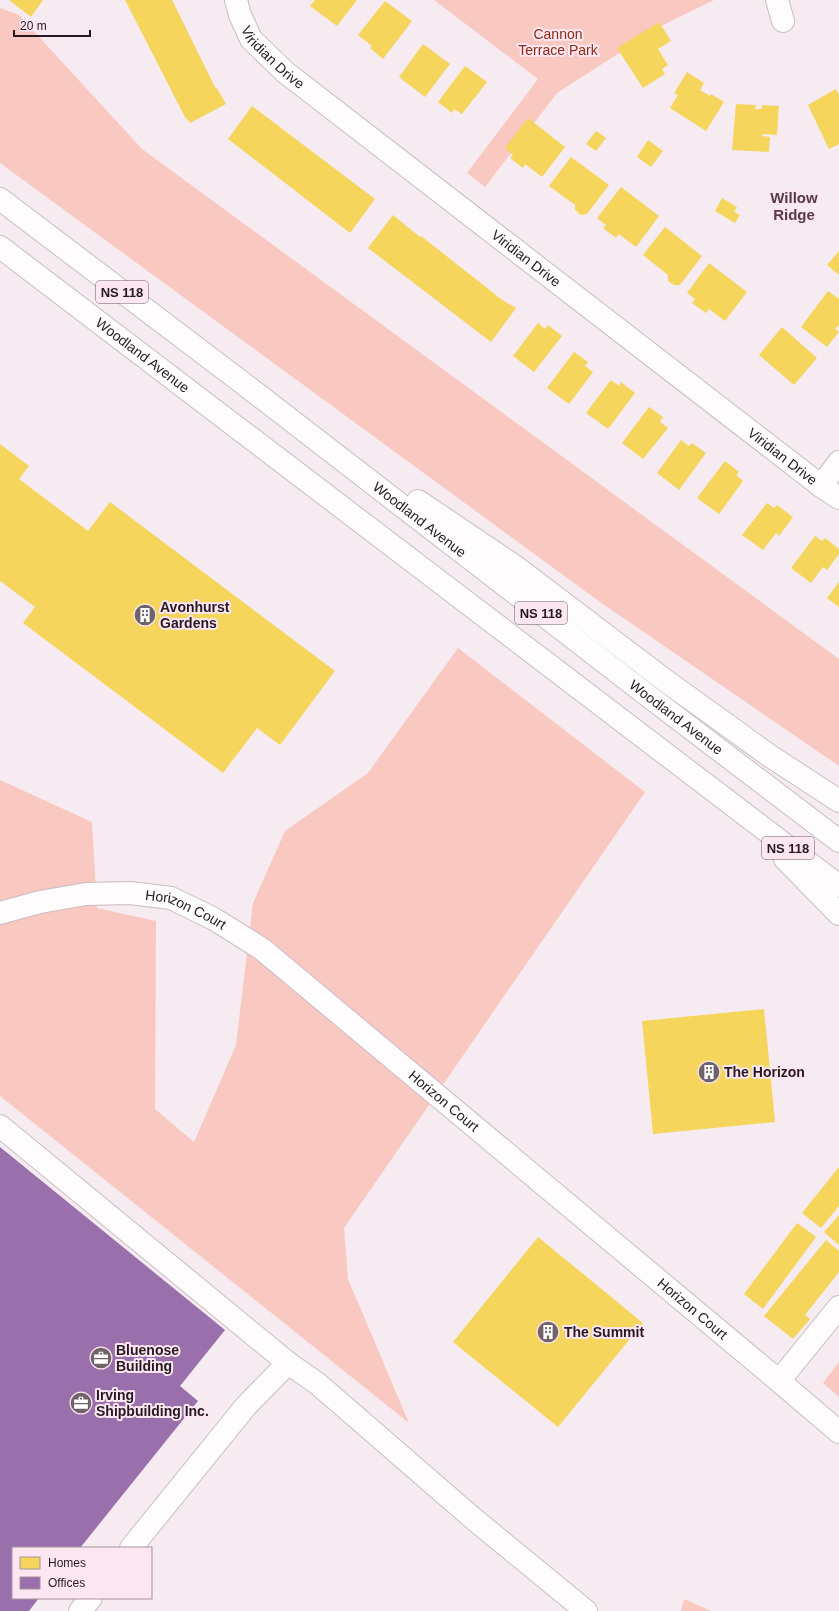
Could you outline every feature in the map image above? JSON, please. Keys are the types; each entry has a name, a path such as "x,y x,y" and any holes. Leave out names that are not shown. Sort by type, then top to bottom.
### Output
{"main road":[{"name":"Viridian Drive","path":"236,0 240,15 251,38 285,72 821,486 839,498"},
{"path":"777,0 783,21"},
{"name":"Woodland Avenue","path":"0,199 839,840"},
{"name":"Woodland Avenue","path":"0,246 737,810 839,886"},
{"path":"244,384 516,567 758,747 839,801"},
{"path":"821,486 839,462"},
{"path":"737,810 839,914"},
{"name":"Horizon Court","path":"0,913 40,902 86,894 130,893 171,898 214,919 262,949 839,1432"},
{"path":"0,1126 288,1364 318,1384 475,1520 586,1611"},
{"path":"779,1381 839,1307"},
{"path":"132,1547 246,1406 288,1364"},
{"path":"80,1611 90,1599"}],"green space":[{"name":"Cannon Terrace Park","path":"434,0 714,0 663,25 557,93 485,187 467,173 538,79"},
{"path":"0,8 19,15 142,149 839,659 839,766 600,602 0,163"},
{"path":"458,648 645,792 344,1228 348,1279 409,1423 0,1096 0,780 92,822 97,908 156,921 155,1109 194,1142 236,1045 253,903 285,831 368,773"},
{"path":"839,1362 839,1397 823,1383"},
{"path":"684,1599 711,1611 681,1611"}],"building: Homes":[{"path":"9,0 43,0 31,17"},
{"path":"125,0 172,0 216,89 217,88 226,104 190,123 187,118 186,119"},
{"path":"315,0 357,0 337,26 310,6"},
{"path":"385,1 412,21 383,59 370,48 372,46 358,35"},
{"path":"659,22 671,41 658,49 668,65 662,69 665,74 643,88 617,48"},
{"path":"423,44 450,64 425,97 399,77"},
{"path":"465,66 487,82 462,114 454,109 452,113 438,102"},
{"path":"687,72 704,83 700,90 710,96 711,94 724,102 706,131 670,108 678,95 674,93"},
{"path":"836,89 839,95 839,144 829,149 808,105"},
{"path":"736,104 756,105 755,109 762,109 762,105 779,106 777,135 763,134 762,136 770,137 769,152 732,150"},
{"path":"252,106 375,199 350,233 228,139"},
{"path":"528,118 565,147 542,177 525,164 523,168 510,158 513,155 505,148"},
{"path":"596,131 606,138 596,151 586,144"},
{"path":"648,140 663,151 651,167 637,157"},
{"path":"571,157 609,185 587,214 581,215 575,210 575,205 549,186"},
{"path":"621,187 659,216 636,247 619,234 616,238 603,228 606,225 597,218"},
{"path":"722,198 737,207 734,212 740,215 735,223 715,211"},
{"path":"393,215 501,299 516,308 491,342 368,248"},
{"path":"665,227 702,256 680,285 674,285 668,281 668,275 643,255"},
{"path":"839,251 839,275 827,265"},
{"path":"709,263 747,292 725,321 709,309 706,313 692,303 695,299 687,293"},
{"path":"828,291 839,299 839,325 835,329 839,332 827,347 801,327"},
{"path":"538,323 545,329 548,325 562,336 534,372 513,356"},
{"path":"782,327 817,358 794,385 759,355"},
{"path":"574,352 588,362 585,366 593,372 569,404 547,388"},
{"path":"611,380 619,386 621,382 635,393 608,429 586,413"},
{"path":"649,407 663,417 660,422 668,428 643,459 622,443"},
{"path":"681,440 689,446 692,443 706,453 679,490 657,473"},
{"name":"Avonhurst Gardens","path":"0,444 29,466 19,479 88,531 110,502 335,671 280,745 257,728 223,773 23,623 35,607 0,581"},
{"path":"725,461 739,472 736,475 743,481 719,514 697,498"},
{"path":"767,503 774,508 777,505 793,517 779,536 776,533 763,550 742,535"},
{"path":"815,536 822,541 825,538 839,549 839,554 827,570 823,567 811,583 791,568"},
{"path":"839,582 839,607 827,598"},
{"name":"The Horizon","path":"764,1009 775,1122 653,1134 642,1021"},
{"path":"839,1167 839,1206 821,1228 802,1213"},
{"path":"839,1215 839,1245 824,1232"},
{"path":"797,1223 816,1237 763,1309 744,1294"},
{"name":"The Summit","path":"538,1237 643,1323 558,1427 453,1342"},
{"path":"826,1240 839,1251 839,1272 805,1315 810,1319 793,1339 764,1316"}],"building: Offices":[{"name":"Bluenose Building","path":"0,1147 225,1330 180,1386 198,1401 81,1547 12,1547 12,1599 38,1599 29,1611 0,1611"}],"place":[{"name":"Avonhurst Gardens","path":"145,615"},
{"name":"The Horizon","path":"709,1072"},
{"name":"The Summit","path":"548,1332"},
{"name":"Bluenose Building","path":"101,1358"},
{"name":"Irving Shipbuilding Inc.","path":"81,1403"}],"district":[{"name":"Willow Ridge","path":"794,206"}]}
